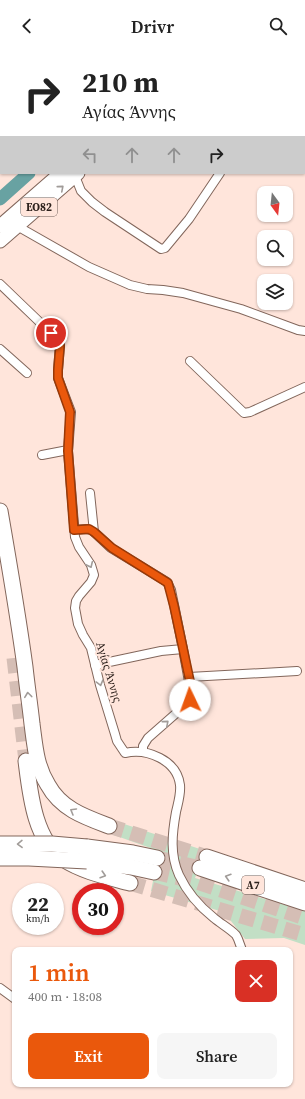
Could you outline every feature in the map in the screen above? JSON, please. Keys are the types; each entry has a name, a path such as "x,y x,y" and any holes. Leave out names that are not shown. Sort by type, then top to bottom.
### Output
{"highway":[{"path":"0,511 25,665 35,751 40,769 48,786 57,798 70,810 109,826"},
{"path":"9,564 14,658"},
{"path":"26,761 30,798 35,816 54,852 62,858 84,869 130,883"},
{"path":"0,844 52,844 131,867 155,865"},
{"path":"0,858 36,858 87,854"},
{"name":"Α7","path":"305,890 204,863 305,902"}],"main road":[{"name":"ΕΟ82","path":"0,226 60,174"},
{"name":"ΕΟ82","path":"0,241 76,175"}],"street":[{"path":"76,175 83,192 92,202 160,250 165,248 190,219 219,174"},
{"path":"17,226 89,267 130,285 146,289 184,293 241,309 298,330 305,331 305,335"},
{"name":"Αγίας Άννης","path":"0,284 51,333 59,343 58,378 70,412 68,450 74,530 78,545 89,561 93,572 92,579 77,599 75,608 79,627 91,648 118,743 125,753 143,752 158,756 174,771 180,785 172,841 173,852 179,875 187,890 202,907 214,919 236,935 241,947"},
{"path":"0,349 27,373"},
{"path":"190,362 244,413 250,412 305,387"},
{"path":"42,455 68,450"},
{"path":"90,493 94,532"},
{"path":"74,530 89,529 94,532 112,548 168,583 171,590 192,691 191,699 148,738 143,746 143,752"},
{"path":"95,665 161,651 183,649"},
{"path":"189,677 297,671"},
{"path":"0,988 12,997"}],"green space":[{"path":"115,821 206,851 195,878 305,911 305,945 284,938 245,939 231,921 220,911 151,891 159,851 111,834"}],"waterway":[{"path":"0,199 28,174"}],"tunnel":[{"path":"14,658 26,761"},
{"path":"109,826 207,857"},
{"path":"157,858 200,868"},
{"path":"154,872 197,882 305,918"},
{"path":"130,883 305,935"}],"route":[{"path":"51,333 57,339 60,346 58,378 69,405 70,412 68,451 74,530 91,530 112,548 168,583 171,590 192,691 192,698 190,700"}]}
